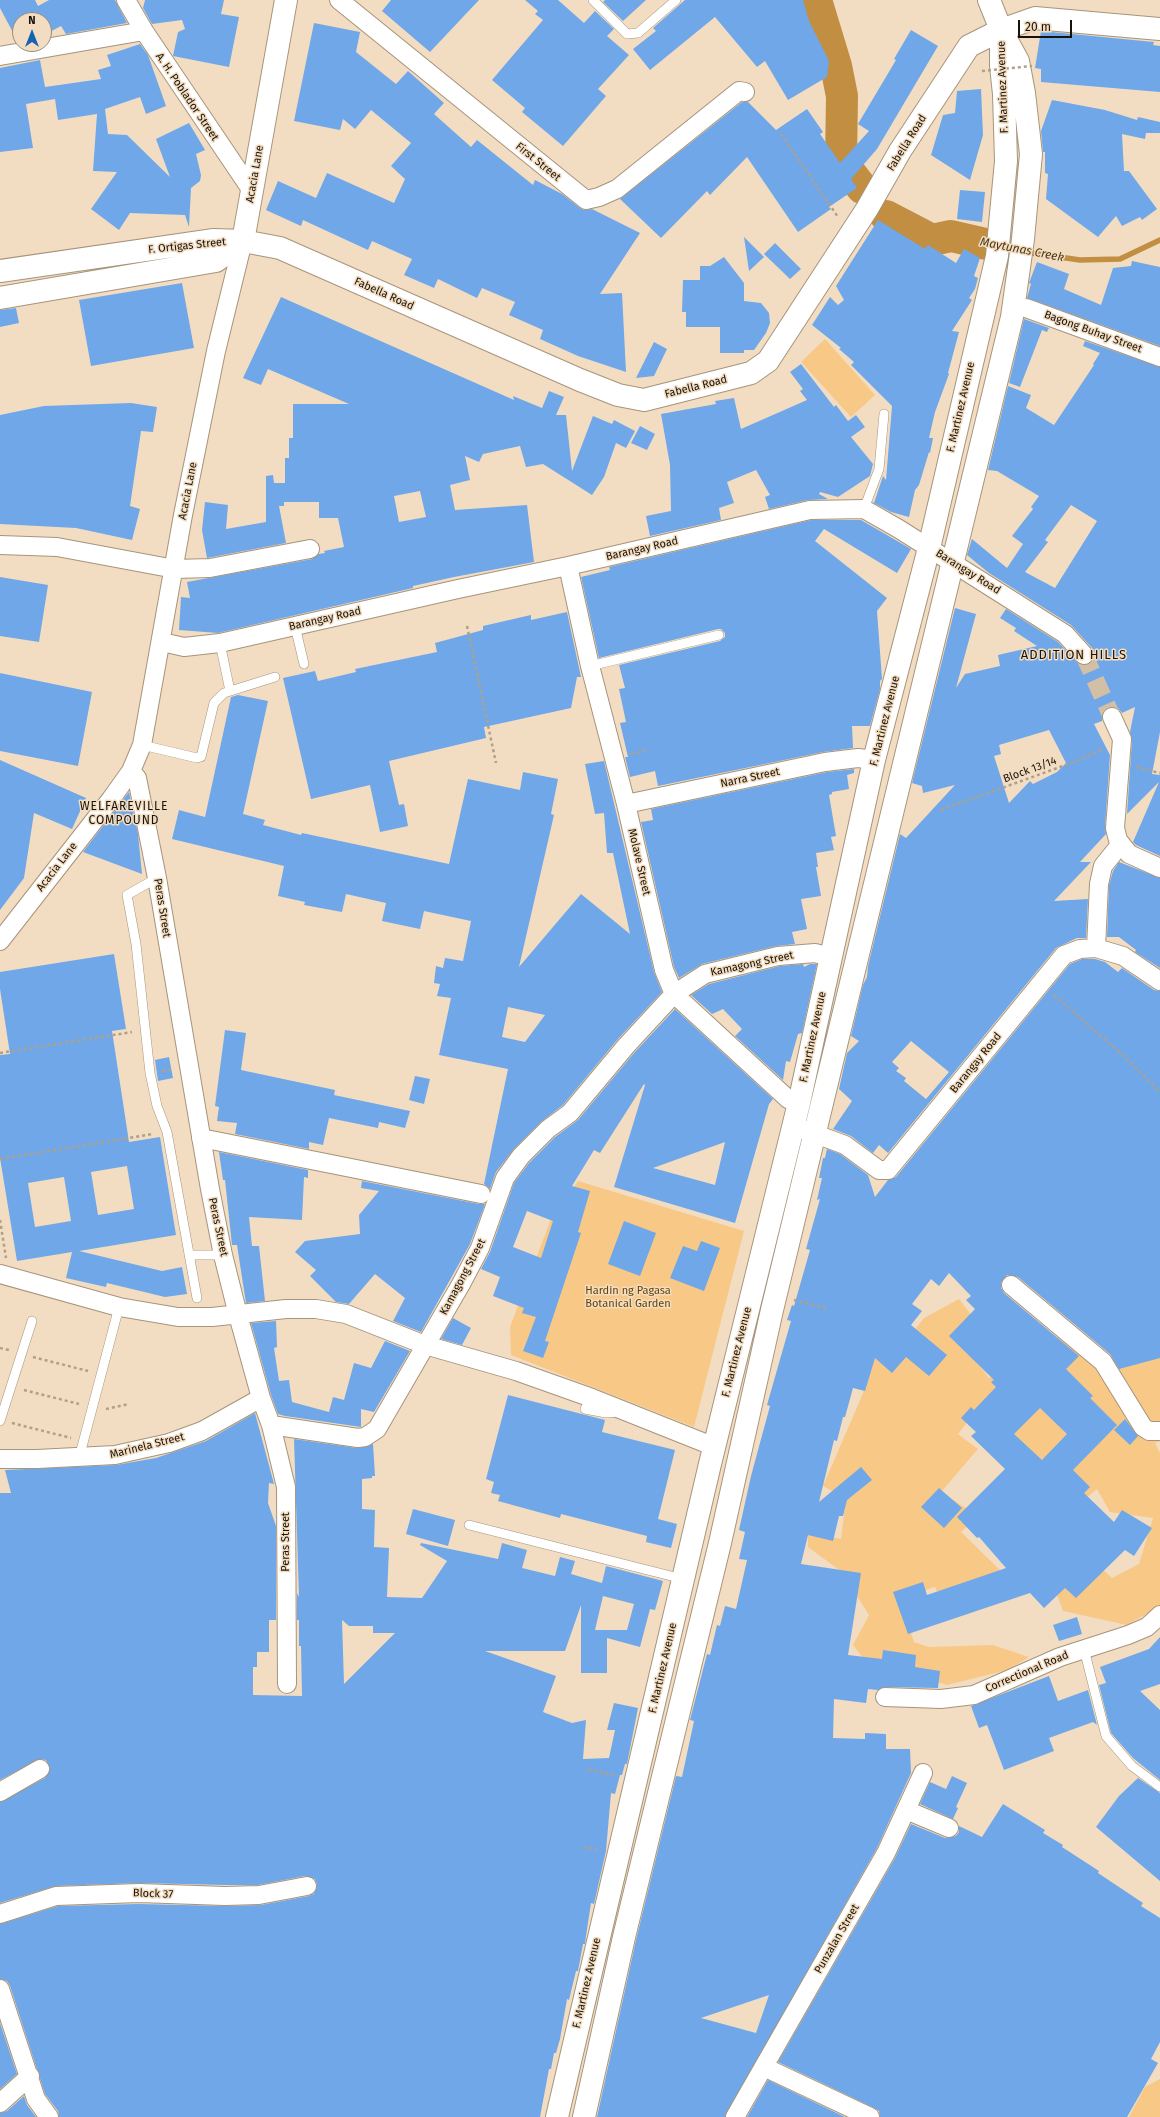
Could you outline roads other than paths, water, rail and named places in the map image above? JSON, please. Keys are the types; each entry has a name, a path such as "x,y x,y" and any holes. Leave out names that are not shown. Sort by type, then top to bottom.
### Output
{"main road":[{"name":"Acacia Lane","path":"243,241 286,0"},
{"path":"989,0 1001,30"},
{"name":"Fabella Road","path":"243,241 280,248 580,380 618,394 644,400 751,373 768,361 867,209 900,151 969,46 1001,30 1035,18 1160,29"},
{"name":"F. Martinez Avenue","path":"557,2117 599,1931 637,1781 683,1579 799,1103 874,760 929,548 997,256 1006,161 1004,94 1001,66 1001,30"},
{"name":"F. Martinez Avenue","path":"584,2117 624,1937 720,1543 742,1441 815,1134 952,561 1012,318 1023,239 1032,154 1018,61 1001,30"},
{"name":"F. Ortigas Street","path":"0,298 215,251 243,241"},
{"name":"F. Ortigas Street","path":"0,271 215,251"},
{"path":"716,1441 742,1441"}],"street":[{"name":"A. H. Poblador Street","path":"126,0 144,32 252,191"},
{"name":"First Street","path":"339,0 586,200 599,197 617,188 739,92 745,92"},
{"path":"0,56 144,32"},
{"name":"Acacia Lane","path":"0,941 131,771 142,745 162,642 183,515 216,351 243,241"},
{"name":"Bagong Buhay Street","path":"1026,308 1160,357"},
{"name":"Barangay Road","path":"162,642 184,647 220,643 458,589 568,566 810,510 864,510 952,561 1065,634 1084,655"},
{"path":"0,545 57,547 175,569 210,568 310,550"},
{"name":"Molave Street","path":"568,566 590,666 626,804 664,970 674,994 788,1099 799,1103"},
{"path":"1112,717 1122,739 1115,828 1120,845 1129,854 1160,868"},
{"name":"Narra Street","path":"626,804 825,762 858,758 874,760"},
{"name":"Peras Street","path":"131,771 137,778 158,878 201,1138 224,1255 238,1315 261,1398 271,1425 286,1487 287,1684"},
{"path":"1096,948 1099,884 1103,866 1120,845"},
{"name":"Barangay Road","path":"793,1125 844,1145 879,1170 888,1170 1064,955 1080,949 1096,948 1123,956 1160,981"},
{"name":"Kamagong Street","path":"271,1425 358,1438 372,1433 377,1429 461,1284 480,1248 505,1178 522,1156 548,1129 570,1112 626,1046 674,994 705,974 778,956 815,953 830,957"},
{"path":"201,1138 481,1194"},
{"path":"3,1268 118,1307 178,1317 238,1315 286,1309 316,1309 346,1314 425,1345 516,1371 716,1441"},
{"path":"1011,1285 1103,1362 1143,1427 1149,1431 1160,1431"},
{"name":"Marinela Street","path":"0,1459 82,1450 115,1455 168,1443 202,1431 261,1398"},
{"name":"Correctional Road","path":"885,1697 941,1700 974,1695 1084,1649 1148,1627 1160,1615"},
{"path":"0,1792 40,1769"},
{"name":"Punzalan Street","path":"735,2117 886,1853 923,1773"},
{"path":"906,1810 949,1828"},
{"name":"Block 37","path":"0,1914 56,1896 139,1893 225,1896 259,1895 307,1886"},
{"path":"0,1989 30,2076 36,2099 49,2117"},
{"path":"764,2067 870,2117"},
{"path":"0,2103 30,2076"}],"lane":[{"path":"592,0 627,34 638,33 676,0"},
{"path":"864,510 879,469 884,414"},
{"path":"295,626 304,664"},
{"path":"590,666 719,634"},
{"path":"220,643 230,691"},
{"path":"142,745 201,757 214,703 224,693 275,677"},
{"path":"158,878 127,895 136,944 144,1030 150,1073 157,1106 167,1132 197,1298"},
{"path":"190,1255 224,1255"},
{"path":"82,1450 118,1307"},
{"path":"0,1421 32,1321"},
{"path":"469,1525 683,1579"},
{"path":"1084,1649 1106,1736 1132,1766 1160,1787"}],"waterway":[{"name":"Maytunas Creek","path":"816,0 836,66 842,96 841,161 862,188"},
{"name":"Maytunas Creek","path":"886,216 932,240 951,236 986,244"},
{"name":"Maytunas Creek","path":"1025,252 1080,260 1120,259 1160,240"}],"tunnel":[{"path":"1084,655 1112,717"}],"district":[{"name":"ADDITION HILLS","path":"1074,655"},
{"name":"WELFAREVILLE COMPOUND","path":"124,814"}],"park label":[{"name":"Hardin ng Pagasa Botanical Garden","path":"628,1297"}]}
